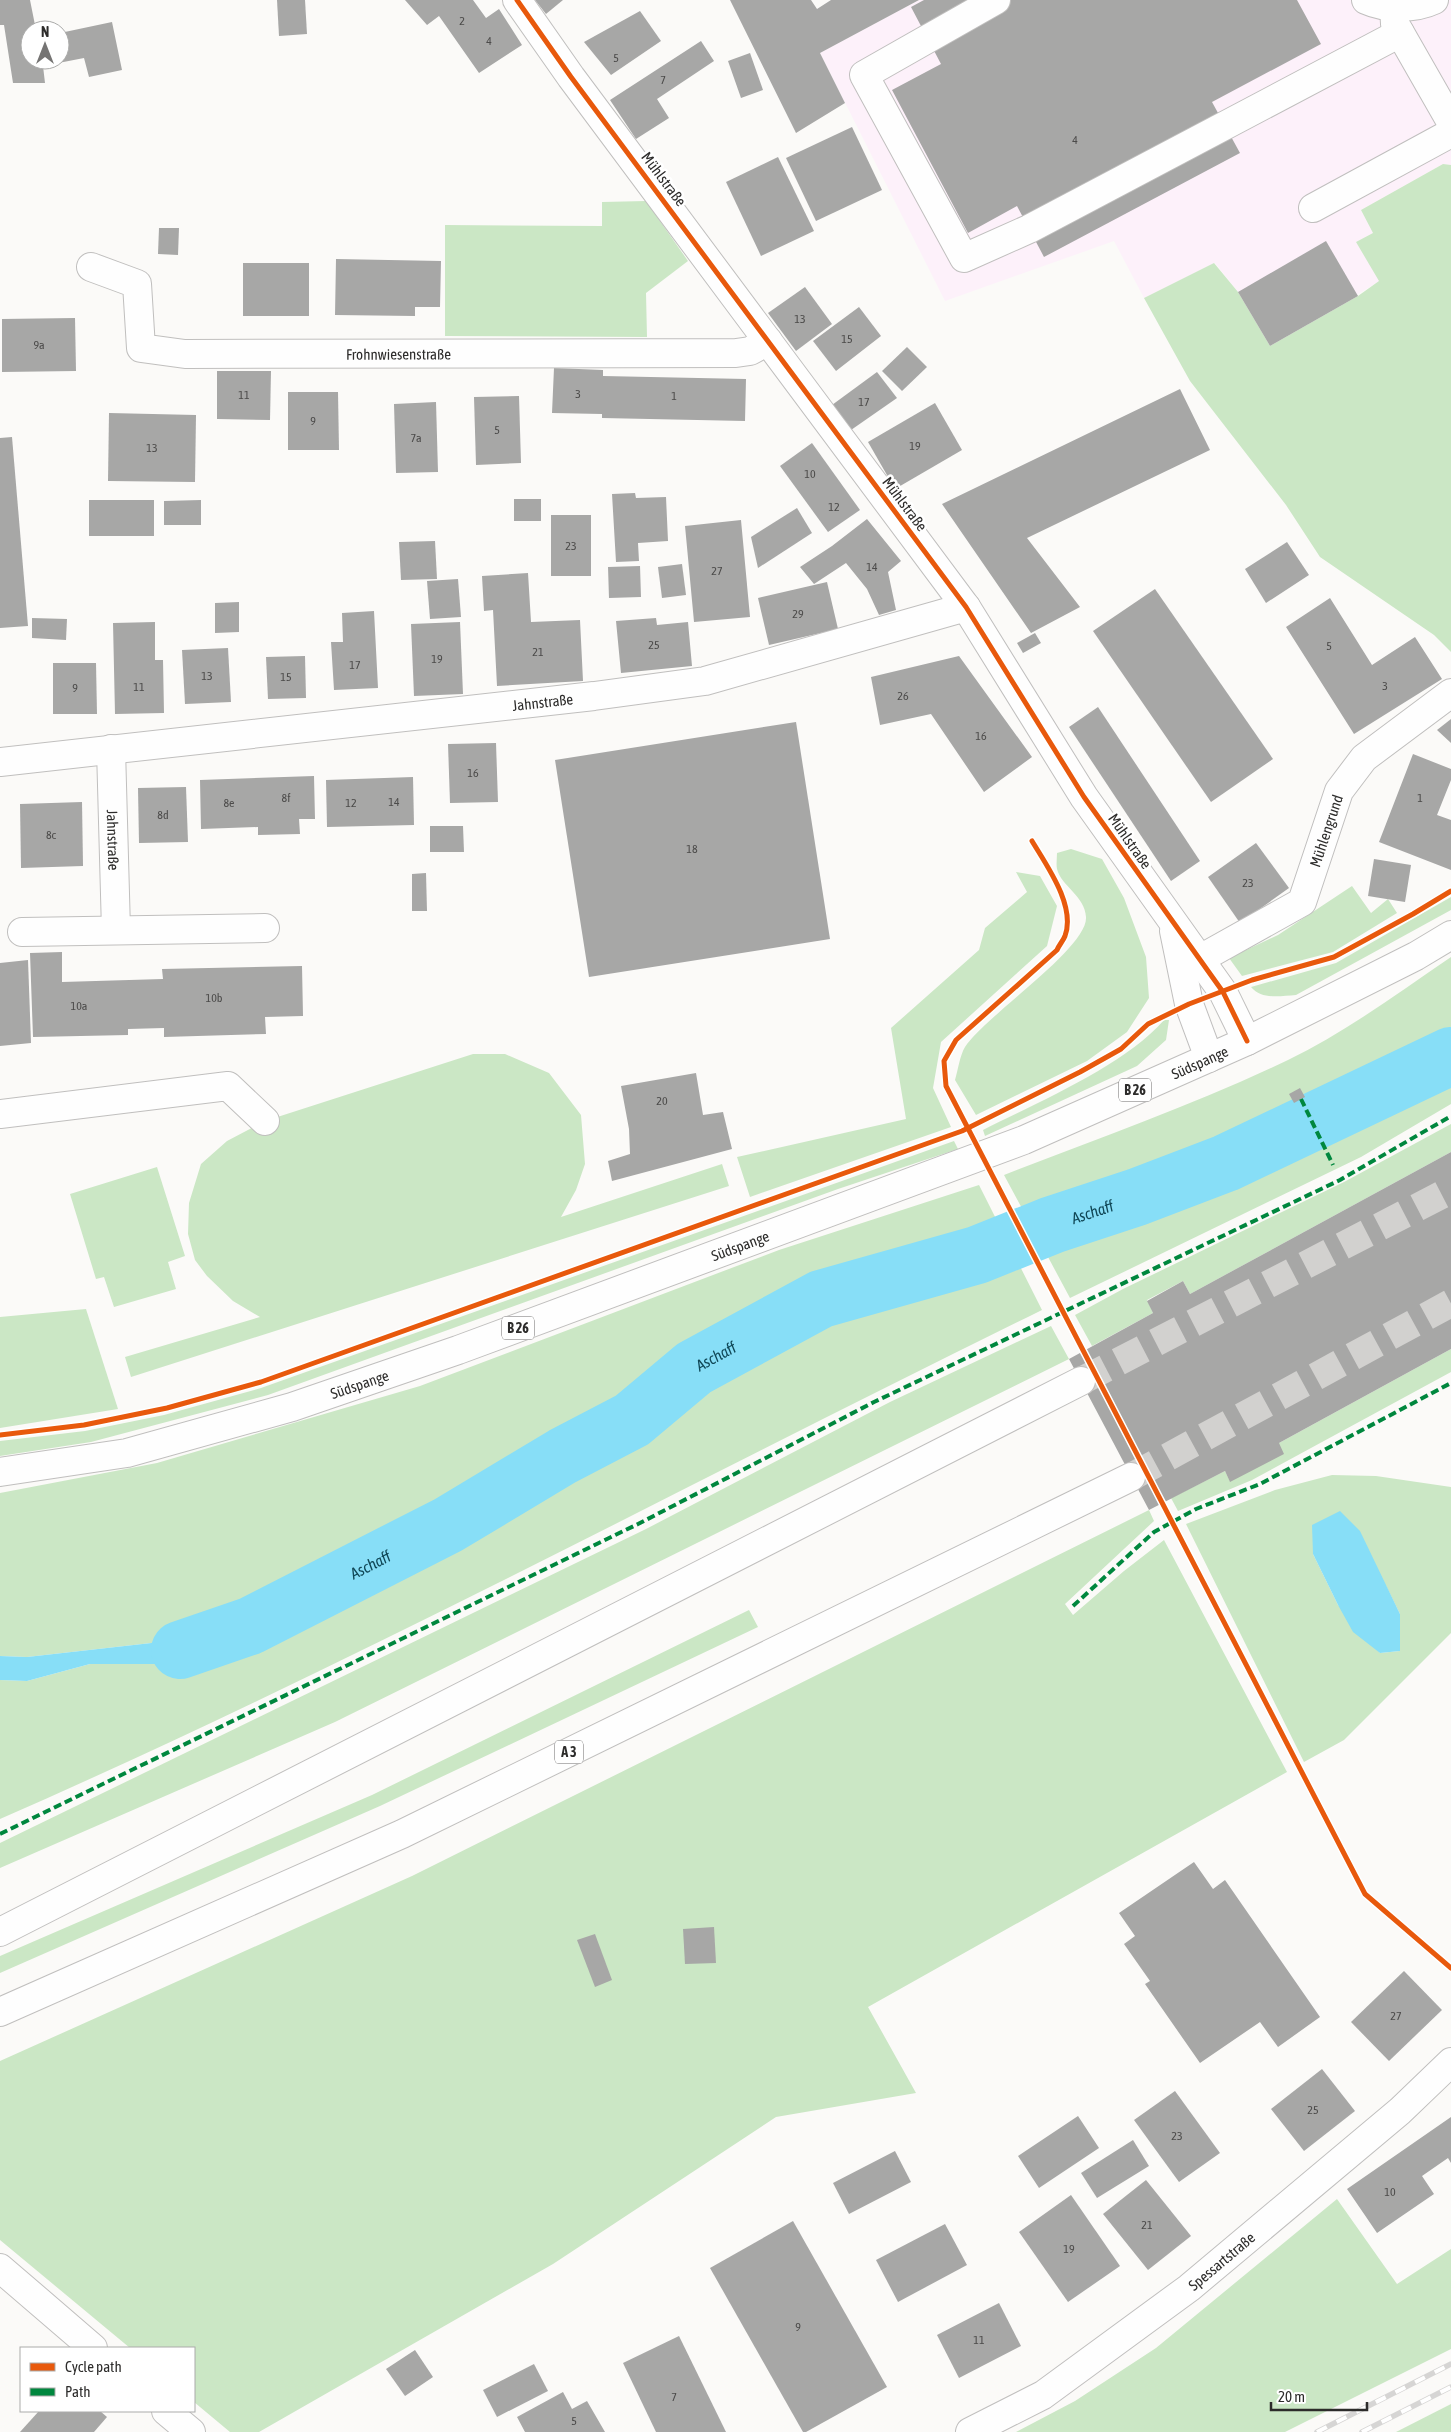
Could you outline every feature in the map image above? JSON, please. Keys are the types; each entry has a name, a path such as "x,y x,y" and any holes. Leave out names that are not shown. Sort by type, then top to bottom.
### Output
{"main road":[{"name":"Mühlstraße","path":"517,0 571,77 966,607 1084,797 1223,992 1247,1041"},
{"path":"996,0 864,75 964,258 1038,224 1400,33"},
{"path":"1366,0 1394,6 1415,6 1434,0"},
{"path":"1394,6 1395,24 1451,122"},
{"path":"1313,208 1451,133"},
{"name":"Frohnwiesenstraße","path":"91,267 137,284 141,348 185,354 736,353 750,351 768,341"},
{"name":"Jahnstraße","path":"0,762 594,696 705,681 966,607"},
{"name":"Mühlengrund","path":"1200,959 1302,902 1339,791 1364,758 1451,693"},
{"name":"Jahnstraße","path":"111,749 116,930"},
{"name":"Mühlstraße","path":"1173,924 1189,1004 1209,1058"},
{"path":"22,932 265,928"},
{"name":"Südspange","path":"0,1472 127,1453 292,1408 458,1350 1024,1140 1247,1041 1416,956 1451,935"},
{"path":"12,1112 228,1086 265,1121"},
{"path":"0,1932 1081,1381"},
{"name":"A 3","path":"0,2012 402,1834 1131,1477"},
{"name":"Spessartstraße","path":"970,2432 1043,2395 1189,2288 1400,2111 1451,2062"},
{"path":"0,2268 92,2347"},
{"path":"167,2412 191,2432"}],"shaded area":[{"path":"919,0 1451,0 1451,165 1443,164 1361,210 1373,233 1356,242 1380,281 1270,346 1238,292 1215,263 1144,298 1114,241 945,301 820,53"}],"green space":[{"path":"1443,164 1451,165 1451,652 1434,635 1320,557 1286,505 1190,381 1144,298 1214,263 1238,292 1270,346 1358,296 1379,281 1356,242 1373,233 1361,210"},
{"path":"646,201 688,261 646,293 647,337 445,336 445,225 602,226 602,202"},
{"path":"1071,849 1102,859 1124,898 1146,957 1149,998 1127,1032 1087,1061 976,1115 955,1080 963,1050 976,1034 1054,964 1071,946 1082,930 1086,917 1085,910 1082,903 1059,875 1057,867 1057,853"},
{"path":"1016,872 1040,876 1057,906 1047,946 941,1042 933,1088 951,1127 750,1197 737,1157 906,1119 891,1028 979,950 985,928 1027,892"},
{"path":"1352,886 1371,913 1388,899 1397,913 1333,952 1242,976 1229,958 1278,935"},
{"path":"1451,897 1451,910 1296,995 1266,996 1251,987 1336,963"},
{"path":"1451,957 1451,1104 1361,1157 1070,1298 1004,1175 1183,1106 1288,1060 1351,1025","holes":["1389,1073 1409,1088 1262,1158 1261,1146"]},
{"path":"1164,1020 1169,1020 1166,1040 1137,1066 985,1136 983,1130 1104,1068 1147,1037"},
{"path":"473,1054 505,1054 549,1073 581,1115 585,1164 576,1190 561,1217 722,1164 729,1186 131,1377 125,1357 260,1317 233,1301 207,1276 195,1260 188,1234 189,1203 201,1164 227,1141 265,1121"},
{"path":"1451,1124 1451,1152 1190,1294 1183,1281 1147,1300 1153,1313 1092,1346 1075,1315 1123,1289 1344,1182"},
{"path":"954,1141 958,1149 838,1189 268,1395 91,1442 0,1456 0,1441 85,1431 164,1415 261,1388"},
{"path":"157,1167 185,1256 168,1262 176,1289 114,1307 104,1277 96,1279 70,1194"},
{"path":"979,1185 1042,1310 394,1635 132,1760 0,1819 0,1680 27,1681 90,1664 179,1664 285,1625 229,1622 169,1641 27,1657 0,1656 0,1493 157,1463 420,1386 779,1250"},
{"path":"86,1309 118,1409 0,1428 0,1317"},
{"path":"1051,1326 1069,1359 335,1722 0,1868 0,1843 646,1529 890,1402"},
{"path":"1451,1349 1451,1372 1252,1480 1178,1511 1171,1498 1225,1471 1230,1481 1279,1443"},
{"path":"1332,1475 1376,1476 1451,1487 1451,1633 1344,1740 1304,1762 1186,1524 1275,1490","holes":["1313,1554 1386,1586 1400,1614 1400,1651 1380,1653 1338,1605"]},
{"path":"1149,1510 1154,1521 1065,1604 1073,1615 1124,1571 1164,1540 1287,1772 868,2007 916,2093 776,2117 553,2264 259,2432 230,2432 195,2403 195,2347 129,2347 0,2240 0,2061 412,1876"},
{"path":"749,1610 758,1627 380,1806 0,1973 0,1956 372,1795"},
{"path":"1337,2199 1397,2284 1451,2249 1451,2349 1285,2432 1016,2432 1075,2401 1156,2348"},
{"path":"1451,2404 1451,2432 1396,2432"}],"water":[{"path":"1389,1073 1410,1088 1262,1158 1261,1135 1361,1090"},
{"path":"1340,1511 1360,1531 1400,1614 1400,1651 1380,1653 1353,1632 1313,1554 1312,1525"},
{"path":"229,1622 287,1625 179,1664 90,1664 27,1681 0,1680 0,1656 27,1657 169,1641"}],"building":[{"path":"0,0 30,0 34,20 20,20 20,70 43,70 45,83 13,83 4,25 0,25"},
{"path":"277,0 305,0 307,34 279,36"},
{"path":"405,0 473,0 486,18 499,9 522,45 479,73 439,16 427,25"},
{"path":"535,0 563,0 546,14"},
{"path":"730,0 811,0 817,9 831,0 919,0 820,53 845,103 796,133"},
{"path":"924,0 1297,0 1321,44 1212,102 1240,153 1044,257 1017,206 968,233 892,90 941,64 911,7"},
{"path":"640,11 661,41 611,75 584,42"},
{"path":"112,22 122,70 89,77 84,58 70,61 70,31"},
{"path":"701,41 714,61 657,99 669,118 636,139 610,100"},
{"path":"750,53 763,90 741,98 728,61"},
{"path":"852,127 882,190 816,221 786,158"},
{"path":"778,157 814,231 761,256 726,182"},
{"path":"159,228 179,228 178,255 158,254"},
{"path":"1326,241 1358,296 1270,346 1238,292"},
{"path":"336,259 441,261 440,307 415,307 415,316 335,315"},
{"path":"243,263 309,263 309,316 243,316"},
{"path":"805,287 832,324 796,351 768,313"},
{"path":"859,307 881,336 836,371 813,341"},
{"path":"75,318 76,371 2,372 2,319"},
{"path":"907,347 927,367 902,391 882,371"},
{"path":"554,368 603,370 603,376 746,379 745,421 602,418 602,414 552,413"},
{"path":"217,371 271,371 270,420 217,419"},
{"path":"877,372 897,398 851,430 832,405"},
{"path":"1180,389 1210,450 1027,538 1080,607 1031,633 942,504"},
{"path":"288,392 338,392 339,450 288,450"},
{"path":"519,396 521,463 476,465 474,397"},
{"path":"436,402 438,472 396,473 394,404"},
{"path":"935,403 962,450 895,489 868,442"},
{"path":"109,413 196,415 195,482 108,481"},
{"path":"12,437 28,626 0,628 0,438"},
{"path":"812,443 860,510 828,532 780,466"},
{"path":"635,493 636,498 666,497 668,541 638,543 639,561 616,562 612,494"},
{"path":"514,499 541,499 541,521 514,521"},
{"path":"89,500 154,500 154,536 89,536"},
{"path":"201,500 201,525 164,525 164,501"},
{"path":"797,508 812,533 758,568 751,537"},
{"path":"551,515 591,515 591,576 551,576"},
{"path":"867,519 901,561 888,572 896,610 879,615 867,589 846,563 814,584 800,567 832,546"},
{"path":"741,520 750,617 694,622 685,526"},
{"path":"435,541 437,579 401,580 399,542"},
{"path":"1287,542 1309,575 1266,603 1245,569"},
{"path":"682,564 686,595 662,598 658,567"},
{"path":"640,566 641,597 609,598 608,567"},
{"path":"528,573 531,622 580,620 583,681 497,686 493,610 484,611 482,576"},
{"path":"458,579 461,617 430,619 427,581"},
{"path":"827,582 838,629 769,645 758,598"},
{"path":"1155,589 1273,759 1211,802 1093,631"},
{"path":"1330,598 1372,665 1415,637 1442,679 1354,734 1286,627"},
{"path":"239,602 239,632 215,633 215,603"},
{"path":"374,611 378,688 334,690 331,642 343,642 342,613"},
{"path":"32,618 67,619 66,640 32,638"},
{"path":"656,618 657,625 688,622 692,666 621,673 616,621"},
{"path":"155,622 155,660 163,660 164,713 115,714 113,623"},
{"path":"460,622 463,694 414,696 411,624"},
{"path":"1035,633 1041,643 1023,653 1017,643"},
{"path":"228,648 231,702 185,704 182,650"},
{"path":"305,656 306,698 268,699 266,657"},
{"path":"959,656 1032,757 984,792 931,714 880,725 871,677"},
{"path":"53,663 96,663 97,714 53,714"},
{"path":"1098,707 1200,861 1171,881 1069,727"},
{"path":"1451,719 1451,743 1437,730"},
{"path":"796,722 830,939 589,977 555,760"},
{"path":"496,743 498,802 450,803 448,744"},
{"path":"1413,754 1451,769 1451,780 1437,815 1451,820 1451,870 1379,842"},
{"path":"314,776 315,819 299,819 300,834 258,835 258,827 201,829 200,780"},
{"path":"413,777 414,825 327,827 326,780"},
{"path":"186,787 188,842 139,843 138,788"},
{"path":"82,802 83,866 21,868 20,804"},
{"path":"430,826 463,826 464,852 430,852"},
{"path":"1256,843 1289,888 1240,923 1208,877"},
{"path":"1374,859 1411,865 1405,902 1368,896"},
{"path":"426,873 427,911 412,911 412,874"},
{"path":"62,952 62,982 163,979 162,969 302,966 303,1016 265,1017 266,1034 164,1037 164,1028 128,1029 128,1035 33,1037 30,953"},
{"path":"28,960 31,1043 0,1046 0,963"},
{"path":"696,1073 703,1115 723,1112 732,1149 612,1181 608,1161 630,1154 629,1129 621,1086"},
{"path":"1300,1088 1305,1097 1294,1103 1289,1094"},
{"path":"1451,1152 1451,1349 1279,1443 1284,1454 1230,1482 1225,1471 1149,1510 1069,1359 1153,1313 1147,1301 1183,1281 1190,1294"},
{"path":"1194,1862 1213,1889 1225,1880 1320,2017 1278,2047 1260,2022 1200,2063 1145,1984 1150,1981 1124,1944 1135,1936 1119,1913"},
{"path":"714,1927 716,1963 685,1964 683,1929"},
{"path":"595,1934 612,1980 595,1987 577,1940"},
{"path":"1404,1971 1442,2010 1389,2061 1351,2022"},
{"path":"1322,2069 1355,2111 1304,2151 1271,2109"},
{"path":"1175,2091 1220,2153 1179,2182 1134,2120"},
{"path":"1078,2116 1099,2148 1039,2188 1018,2156"},
{"path":"1451,2117 1451,2163 1448,2158 1422,2176 1434,2194 1377,2233 1347,2189"},
{"path":"1133,2140 1149,2166 1097,2198 1081,2173"},
{"path":"895,2151 911,2182 849,2214 833,2183"},
{"path":"1146,2180 1191,2236 1148,2270 1103,2214"},
{"path":"1071,2195 1120,2266 1068,2302 1019,2232"},
{"path":"793,2221 887,2387 806,2432 803,2432 710,2268"},
{"path":"945,2224 967,2265 898,2302 876,2260"},
{"path":"999,2303 1021,2346 959,2378 937,2335"},
{"path":"679,2336 726,2432 656,2432 623,2363"},
{"path":"415,2350 433,2377 405,2396 386,2369"},
{"path":"534,2364 548,2391 497,2417 483,2390"},
{"path":"563,2392 572,2409 587,2401 605,2432 525,2432 517,2417"},
{"path":"38,2412 101,2412 107,2417 94,2432 20,2432"}],"waterway":[{"name":"Aschaff","path":"180,1650 250,1626 448,1525 563,1456 632,1420 694,1368 821,1299 977,1255 1052,1225 1137,1197 1226,1163 1451,1056"}],"tunnel":[{"path":"1081,1381 1451,1190"},
{"path":"1131,1477 1451,1303"}],"railway":[{"path":"1317,2432 1451,2364"},
{"path":"1362,2432 1451,2387"}],"marked path":[{"path":"1301,1099 1333,1165"},
{"path":"0,1834 638,1524 874,1402 1340,1180 1451,1116"},
{"path":"1073,1606 1154,1532 1196,1509 1260,1484 1451,1383"}],"cycle path":[{"path":"517,0 571,77 966,607 1084,797 1223,992 1247,1041"},
{"path":"1032,841 1052,874 1063,899 1067,912 1065,936 1057,950 956,1040 944,1061 946,1086 1365,1894 1451,1968"},
{"path":"0,1435 84,1425 167,1408 261,1382 962,1131 1080,1072 1121,1049 1148,1024 1189,1004 1252,980 1334,957 1451,891"}]}
